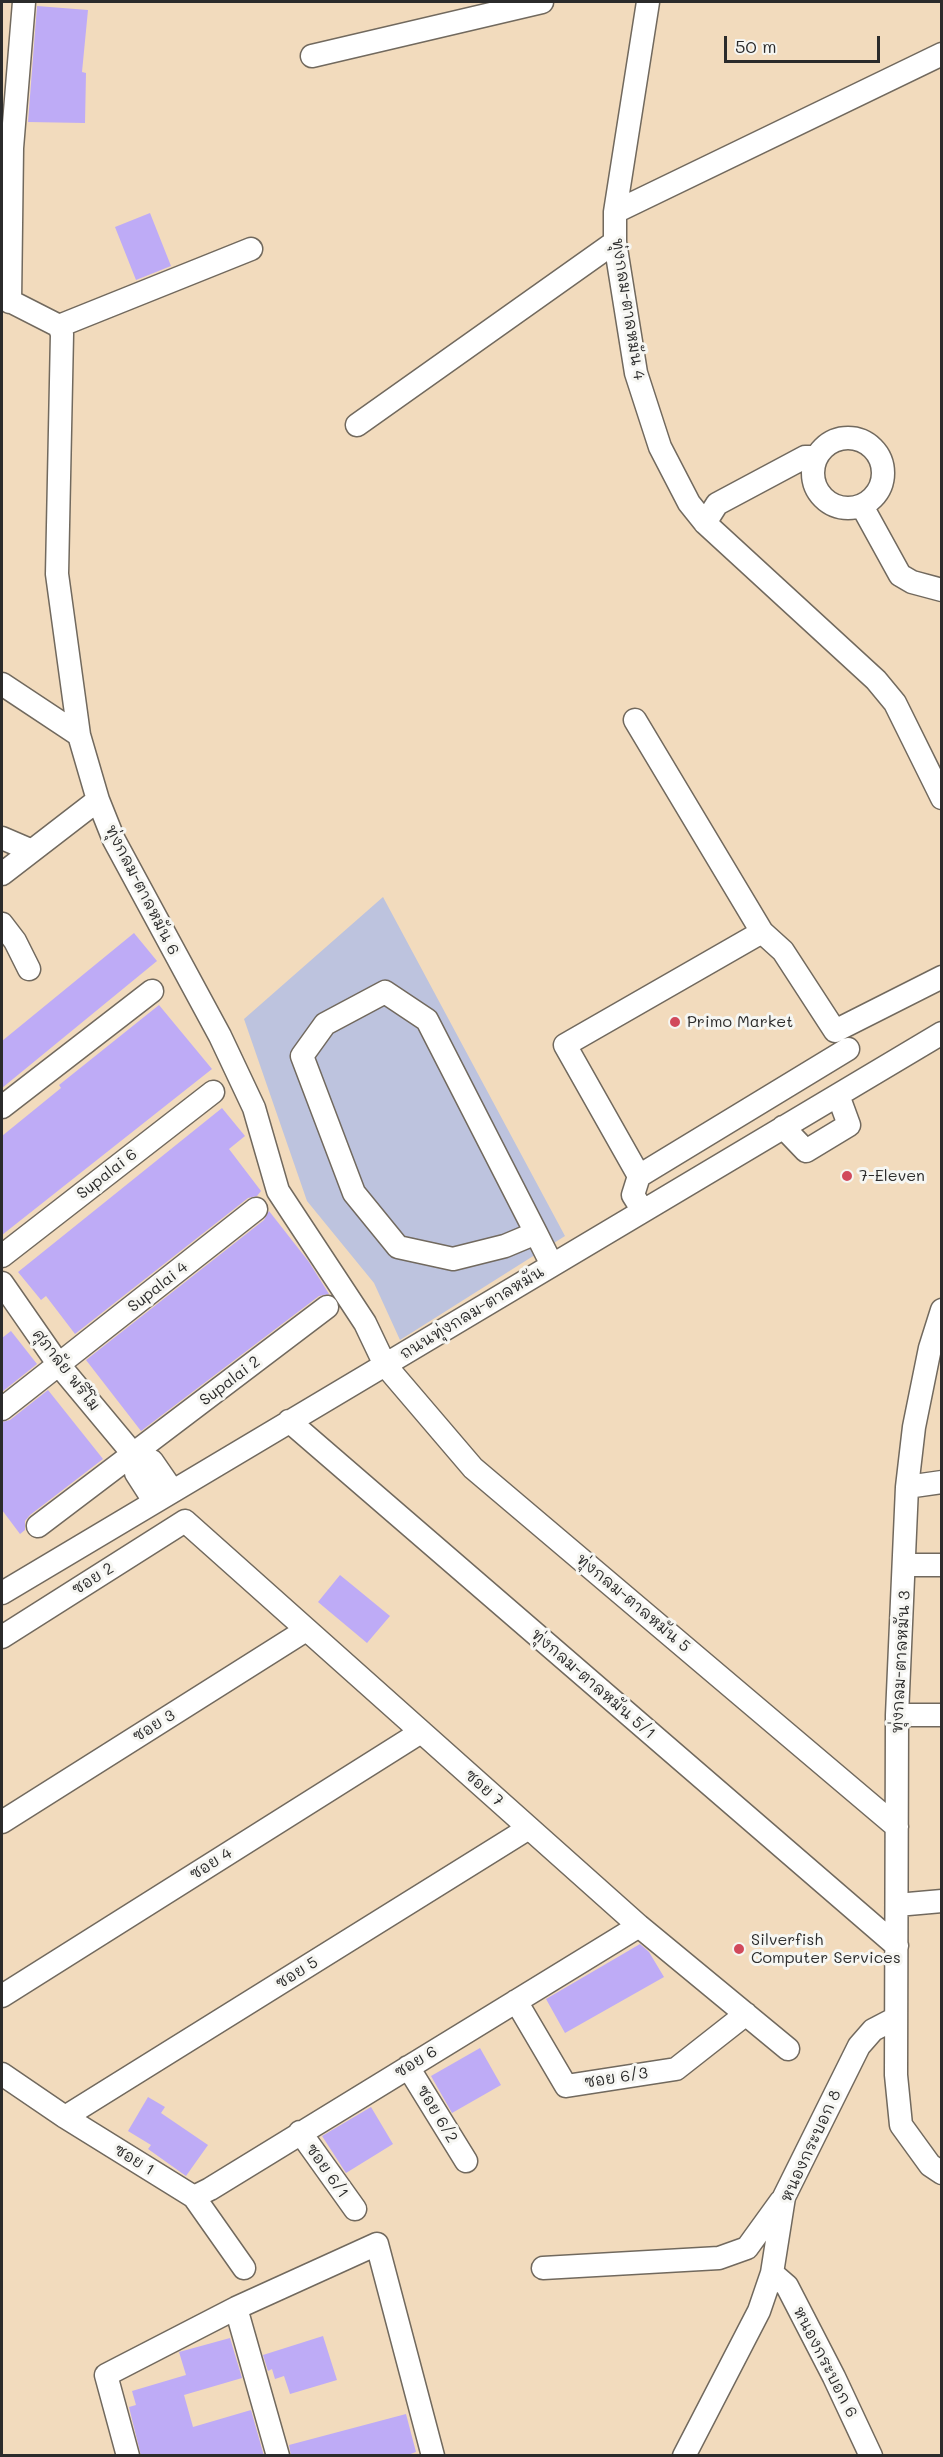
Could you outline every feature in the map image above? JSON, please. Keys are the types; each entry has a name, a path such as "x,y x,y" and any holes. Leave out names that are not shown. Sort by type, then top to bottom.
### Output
{"street":[{"path":"24,2 12,148 6,299 59,326 251,249"},
{"path":"312,56 542,2"},
{"name":"ทุ่งกลม-ตาลหมัน 4","path":"648,2 615,212 615,242 636,373 660,447 689,503 705,523 876,680 895,704 942,798"},
{"path":"615,212 942,54"},
{"path":"357,425 615,242"},
{"name":"ทุ่งกลม-ตาลหมัน 6","path":"59,326 62,334 57,574 79,735 99,800 114,840 220,1036 255,1108 278,1191 365,1323 385,1365"},
{"path":"849,438 862,441 873,448 881,459 884,472 882,485 875,497 862,506 850,509 835,507 823,499 814,486 812,471 816,457 824,447 836,440 849,438"},
{"path":"705,523 717,504 805,457 816,457"},
{"path":"862,506 900,574 912,582 942,590"},
{"path":"2,684 79,735"},
{"path":"635,720 762,932 783,951 867,1077"},
{"path":"2,874 30,850 99,800"},
{"path":"2,838 30,850"},
{"path":"2,924 15,941 29,969"},
{"path":"639,1176 565,1045 762,932"},
{"path":"643,1210 633,1195 639,1176 729,1121 842,1040 942,977"},
{"path":"2,1107 152,991"},
{"path":"536,1233 505,1246 453,1259 398,1247 354,1193 302,1056 325,1024 385,992 427,1020 536,1233 552,1265"},
{"name":"ถนนทุ่งกลม-ตาลหมัน","path":"2,1593 942,1033"},
{"name":"Supalai 6","path":"2,1256 213,1092"},
{"path":"783,1127 806,1151 849,1125 838,1095"},
{"path":"729,1121 749,1147"},
{"name":"Supalai 4","path":"2,1410 256,1209"},
{"name":"ศุภาลัย พรีโม","path":"2,1282 59,1365 134,1455 136,1473 163,1496"},
{"name":"Supalai 2","path":"38,1526 327,1307"},
{"name":"ทุ่งกลม-ตาลหมัน 3","path":"942,1310 936,1347 915,1427 907,1486 897,1715 896,2018 896,2075 901,2125 930,2165 942,2173"},
{"name":"ทุ่งกลม-ตาลหมัน 5","path":"385,1365 473,1468 897,1827"},
{"name":"ทุ่งกลม-ตาลหมัน 5/1","path":"289,1421 897,1946"},
{"path":"907,1486 942,1482"},
{"name":"ซอย 7","path":"185,1521 639,1926 788,2049"},
{"name":"ซอย 2","path":"2,1637 185,1521"},
{"path":"905,1565 942,1565"},
{"name":"ซอย 3","path":"2,1822 306,1630"},
{"path":"897,1715 942,1715"},
{"name":"ซอย 4","path":"2,1996 421,1732"},
{"name":"ซอย 5","path":"65,2117 529,1828"},
{"path":"897,1905 942,1901"},
{"name":"ซอย 6","path":"194,2197 639,1926"},
{"name":"ซอย 6/3","path":"516,2001 566,2085 676,2069 746,2014"},
{"name":"หนองกระบอก 8","path":"684,2456 759,2311 772,2273 784,2197 859,2046 873,2030 896,2018"},
{"name":"ซอย 6/2","path":"408,2067 466,2161"},
{"name":"ซอย 1","path":"2,2074 65,2117 194,2197 244,2268"},
{"name":"ซอย 6/1","path":"300,2132 355,2209"},
{"path":"543,2268 719,2258 747,2248 784,2197"},
{"path":"128,2456 106,2375 236,2308 377,2244 433,2456"},
{"name":"หนองกระบอก 6","path":"772,2273 787,2286 834,2376 871,2456"},
{"path":"236,2308 278,2456"}],"shaded area":[{"path":"383,897 565,1236 400,1340 374,1283 307,1201 244,1019"}],"building":[{"path":"37,6 88,10 82,72 86,73 85,123 28,122"},
{"path":"150,213 171,266 136,280 115,227"},
{"path":"134,933 157,961 2,1088 2,1041"},
{"path":"159,1005 212,1069 2,1235 2,1136 61,1088 59,1085"},
{"path":"222,1108 245,1136 229,1149 261,1191 257,1196 248,1198 75,1334 46,1296 41,1300 18,1272"},
{"path":"269,1211 309,1262 329,1294 319,1296 141,1431 86,1360 264,1220"},
{"path":"11,1331 37,1364 2,1392 2,1338"},
{"path":"48,1390 103,1459 30,1515 25,1521 25,1530 20,1534 2,1510 2,1422 10,1420"},
{"path":"340,1575 390,1616 367,1643 318,1602"},
{"path":"640,1944 649,1952 664,1977 565,2033 546,1999"},
{"path":"480,2048 501,2085 452,2113 431,2076"},
{"path":"148,2097 165,2107 161,2113 208,2145 186,2176 148,2149 151,2145 128,2131"},
{"path":"371,2107 393,2144 346,2173 322,2136"},
{"path":"323,2336 337,2380 290,2394 284,2376 275,2379 272,2369 268,2371 263,2355"},
{"path":"230,2338 242,2378 184,2395 193,2427 251,2410 264,2456 141,2456 129,2407 136,2405 132,2391 186,2375 179,2352"},
{"path":"406,2414 416,2452 405,2456 291,2456 289,2445"}],"place":[{"name":"Primo Market","path":"675,1022"},
{"name":"7-Eleven","path":"847,1176"},
{"name":"Silverfish Computer Services","path":"739,1949"}]}
